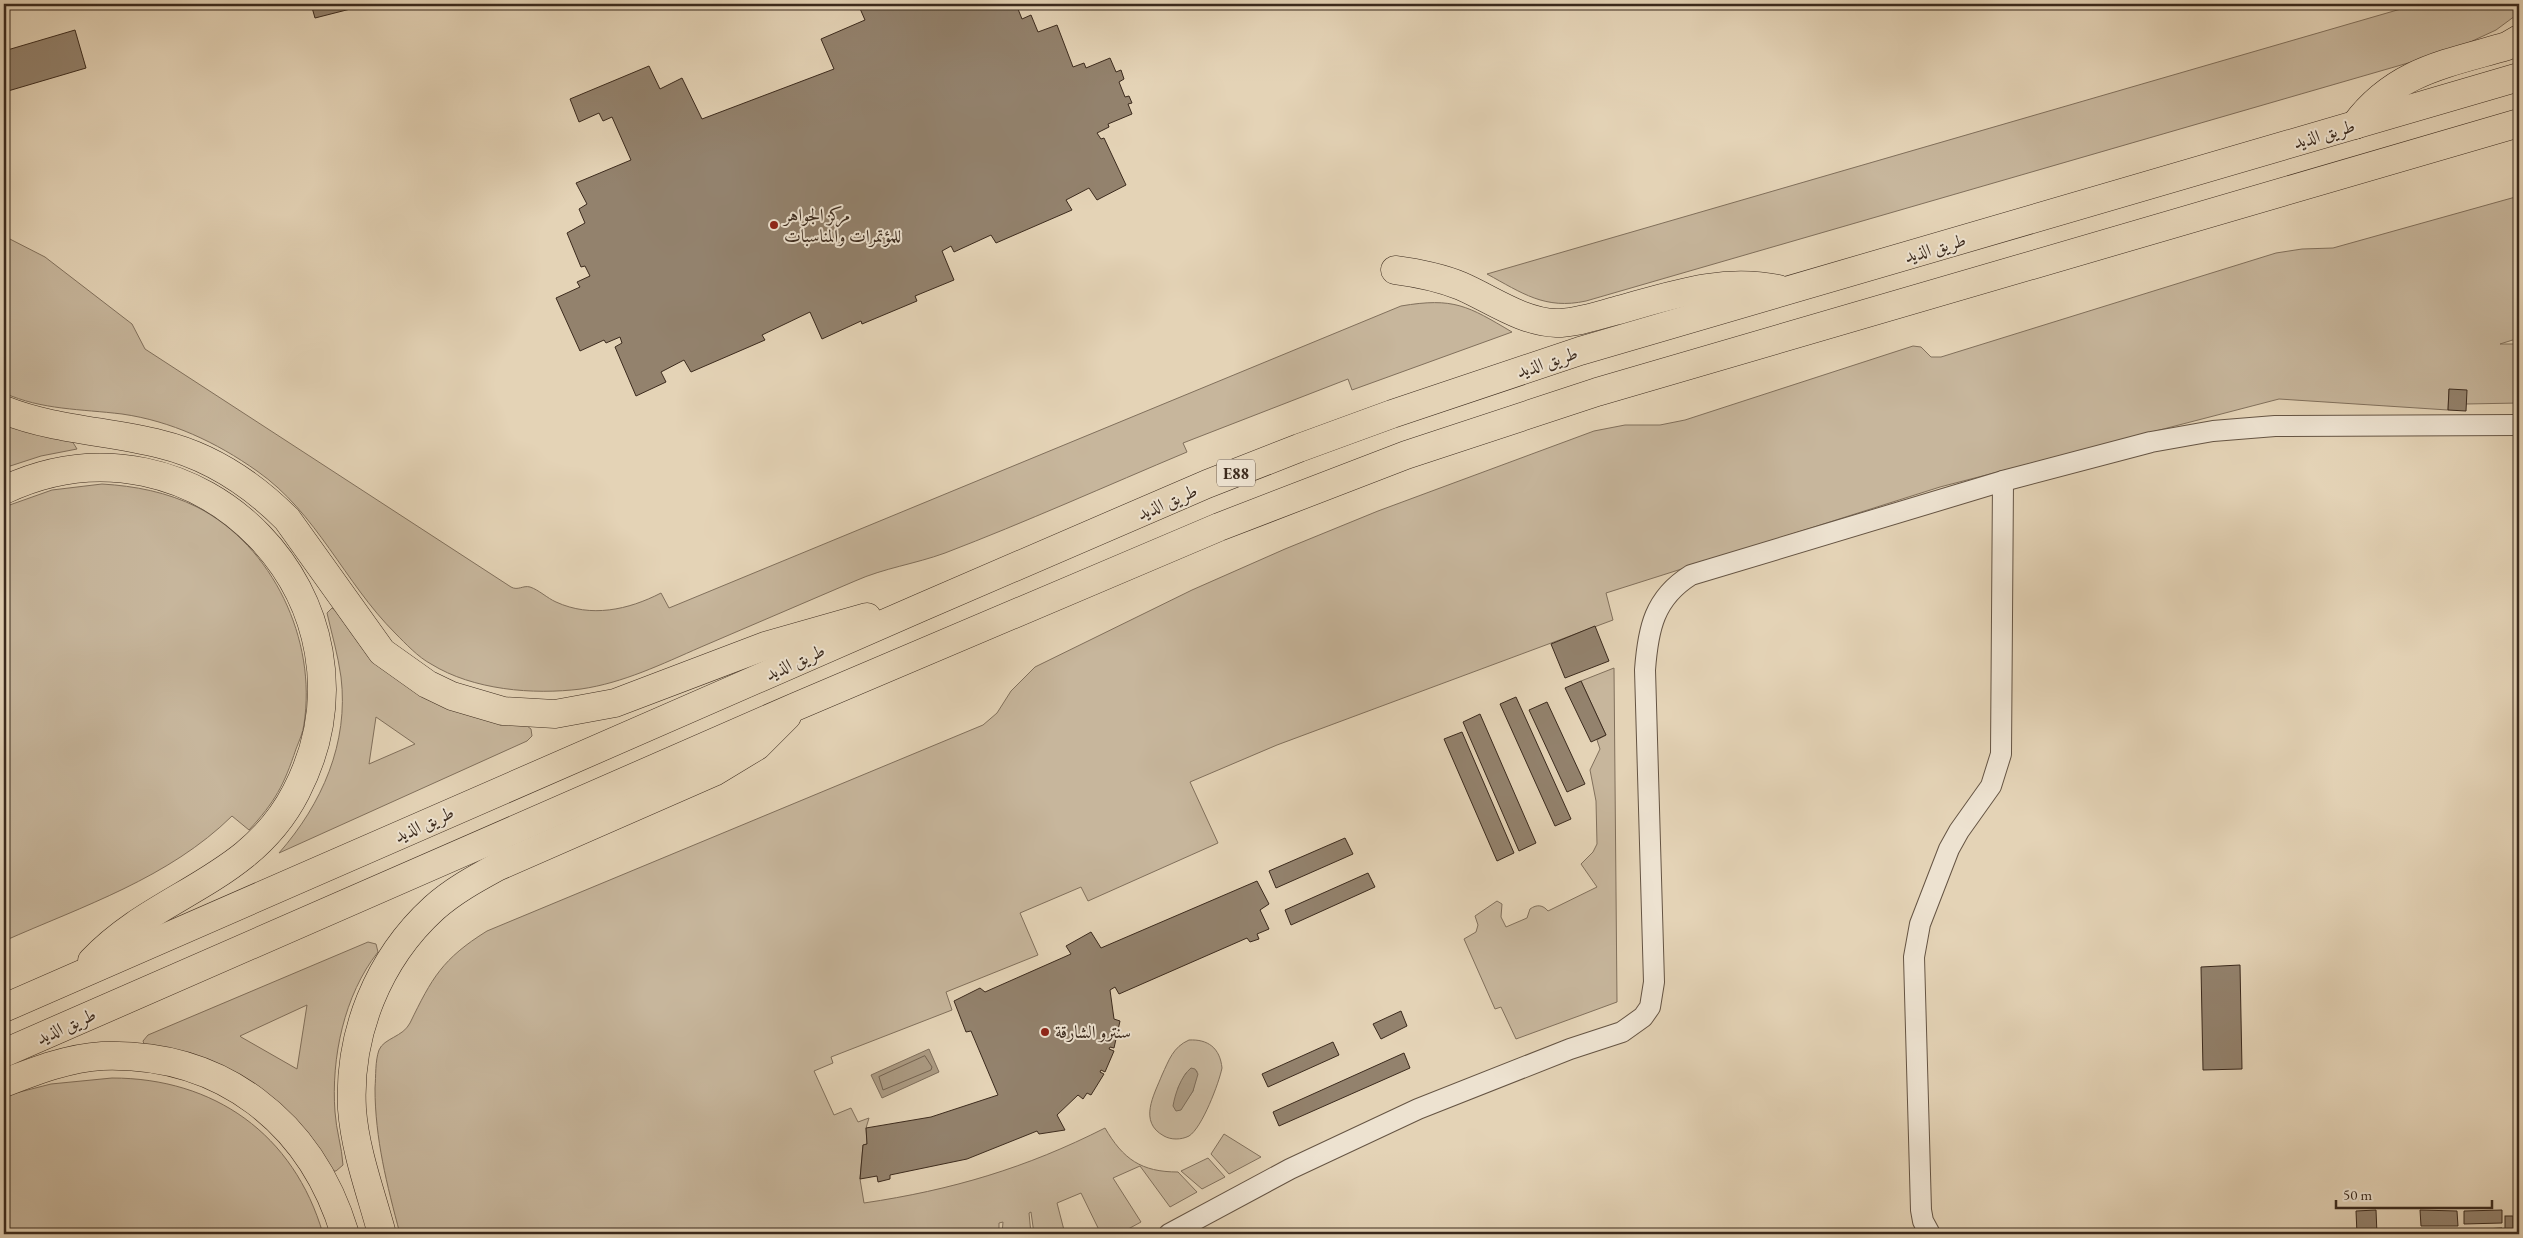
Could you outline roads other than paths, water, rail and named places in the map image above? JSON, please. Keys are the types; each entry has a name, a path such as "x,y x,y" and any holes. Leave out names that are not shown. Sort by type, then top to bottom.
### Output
{"highway":[{"path":"2355,125 2368,107 2385,92 2404,80 2507,46 2519,39"},
{"name":"طريق الذيد","path":"4,1008 1207,484 1383,418 1580,351 2519,77"},
{"name":"طريق الذيد","path":"4,1053 795,707 1219,527 1398,459 1597,392 2519,122"},
{"path":"1395,270 1430,275 1447,280 1528,317 1555,323 1581,320 1706,286 1746,284 1787,291"},
{"path":"4,410 39,422 160,444 192,454 230,472 270,502 287,519 382,652 412,674 452,696 502,711 555,714 615,703 795,636 845,622 922,607"},
{"path":"4,490 38,477 63,471 112,468 161,477 207,495 247,524 280,560 305,602 318,648 321,672 320,721 307,769 284,814 269,834 231,867 134,925 97,956 80,974"},
{"path":"382,1234 358,1147 352,1110 352,1072 358,1035 370,999 386,966 408,935 434,908 457,891 497,867 736,760 776,730 795,707"},
{"path":"4,1082 64,1062 101,1056 138,1057 175,1063 210,1075 243,1092 273,1114 298,1141 320,1172 336,1205 345,1234"}],"street":[{"path":"1169,1234 1240,1194 1354,1138 1484,1082 1622,1032 1643,1017 1650,1007 1654,982 1645,670 1651,629 1657,610 1677,584 1706,570 2003,481 2143,444 2212,431 2274,426 2519,425"},
{"path":"1930,1234 1923,1221 1921,1210 1914,957 1920,924 1949,849 1958,831 1991,786 2001,754 2003,481"}],"water":[{"path":"929,1049 939,1072 882,1098 871,1075"},
{"path":"1191,1068 1195,1069 1198,1074 1193,1091 1181,1110 1176,1111 1173,1106 1177,1091 1181,1080"}],"place":[{"name":"مركز الجواهر للمؤتمرات والمناسبات","path":"774,225"},
{"name":"سنترو الشارقة","path":"1045,1032"}]}
